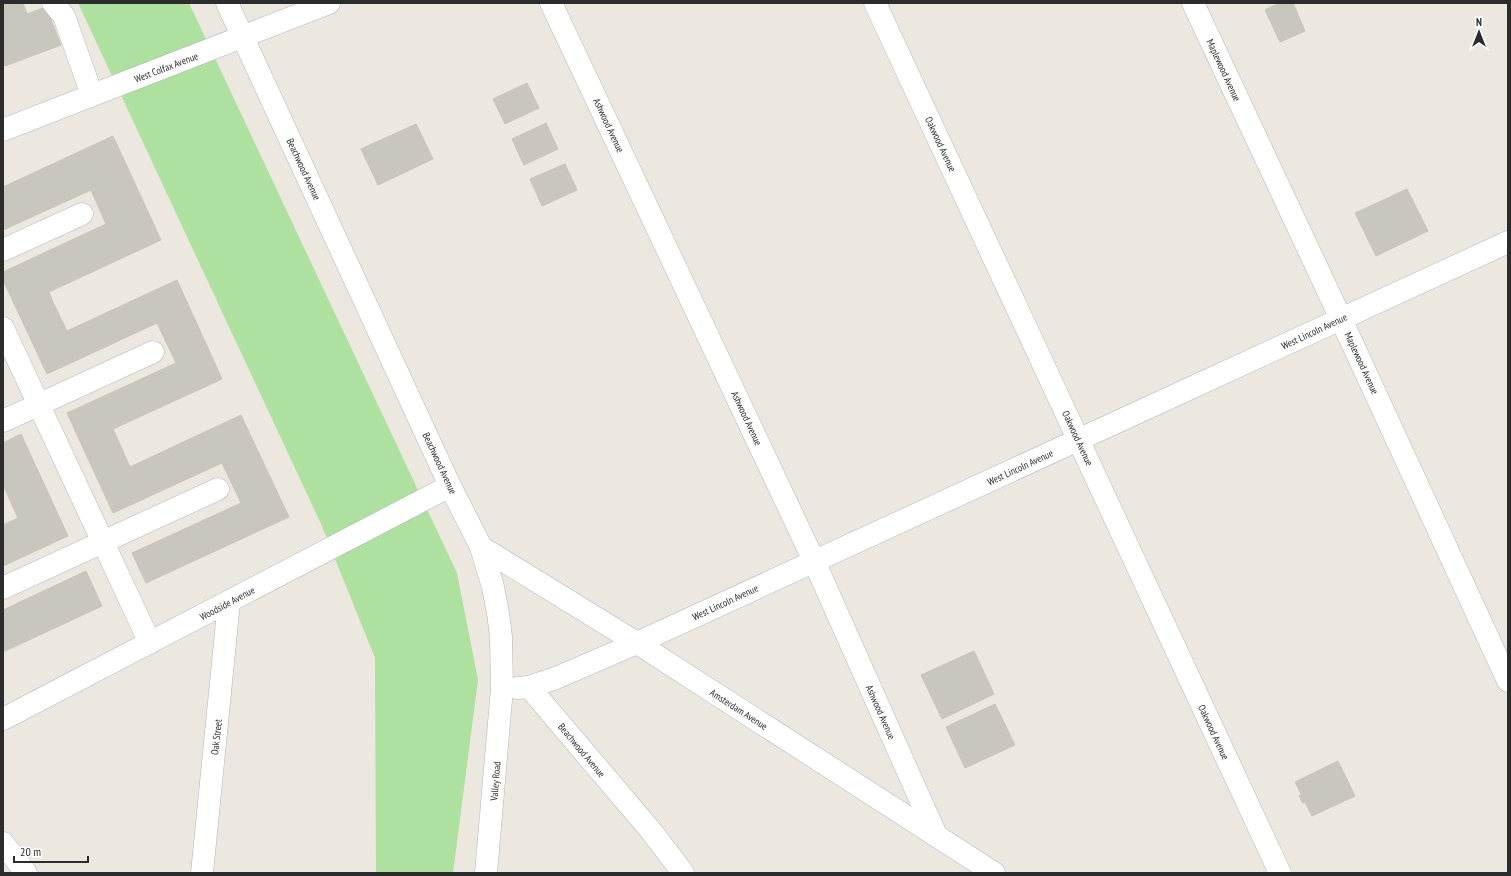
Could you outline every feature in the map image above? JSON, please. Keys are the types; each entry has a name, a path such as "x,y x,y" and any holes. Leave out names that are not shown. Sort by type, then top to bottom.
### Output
{"street":[{"path":"52,3 64,16 92,95"},
{"name":"Beachwood Avenue","path":"227,3 450,486 481,547 493,587 498,613 502,645 502,688"},
{"name":"West Colfax Avenue","path":"3,130 329,3"},
{"name":"Ashwood Avenue","path":"551,3 814,561 936,835"},
{"name":"Oakwood Avenue","path":"874,3 1280,873"},
{"name":"Maplewood Avenue","path":"1193,3 1508,681"},
{"path":"3,250 82,214"},
{"name":"West Lincoln Avenue","path":"529,687 556,678 637,643 1508,242"},
{"path":"3,328 150,643"},
{"path":"3,420 153,352"},
{"name":"Woodside Avenue","path":"3,719 450,486"},
{"path":"3,588 218,489"},
{"name":"Amsterdam Avenue","path":"481,547 637,643 994,873"},
{"name":"Oak Street","path":"202,873 229,602"},
{"path":"502,688 529,687"},
{"name":"Beachwood Avenue","path":"529,687 652,832 683,873"},
{"name":"Valley Road","path":"486,873 502,688"},
{"path":"3,843 26,873"}],"green space":[{"path":"78,3 189,3 457,573 478,680 453,873 376,873 375,658 321,524"}],"building":[{"path":"3,3 23,3 27,14 46,7 61,45 5,66 3,62"},
{"path":"1279,3 1293,3 1305,31 1280,42 1265,10"},
{"path":"527,83 539,108 505,124 493,99"},
{"path":"546,123 558,149 524,165 512,139"},
{"path":"416,124 433,159 378,185 361,149"},
{"path":"113,136 161,240 49,292 53,302 67,331 177,280 222,379 113,429 130,467 241,415 289,517 146,583 132,553 241,503 222,463 113,513 67,413 176,363 157,323 47,374 3,280 3,272 106,224 91,190 3,230 3,187"},
{"path":"565,164 577,190 542,206 530,179"},
{"path":"1407,189 1428,231 1376,256 1355,213"},
{"path":"21,434 68,536 3,566 3,525 18,518 3,485 3,443"},
{"path":"86,571 102,606 3,652 3,610"},
{"path":"974,651 994,694 942,719 921,675"},
{"path":"995,704 1015,745 965,768 946,727"},
{"path":"1338,761 1355,796 1312,816 1305,802 1303,803 1299,796 1301,794 1295,782"}]}
